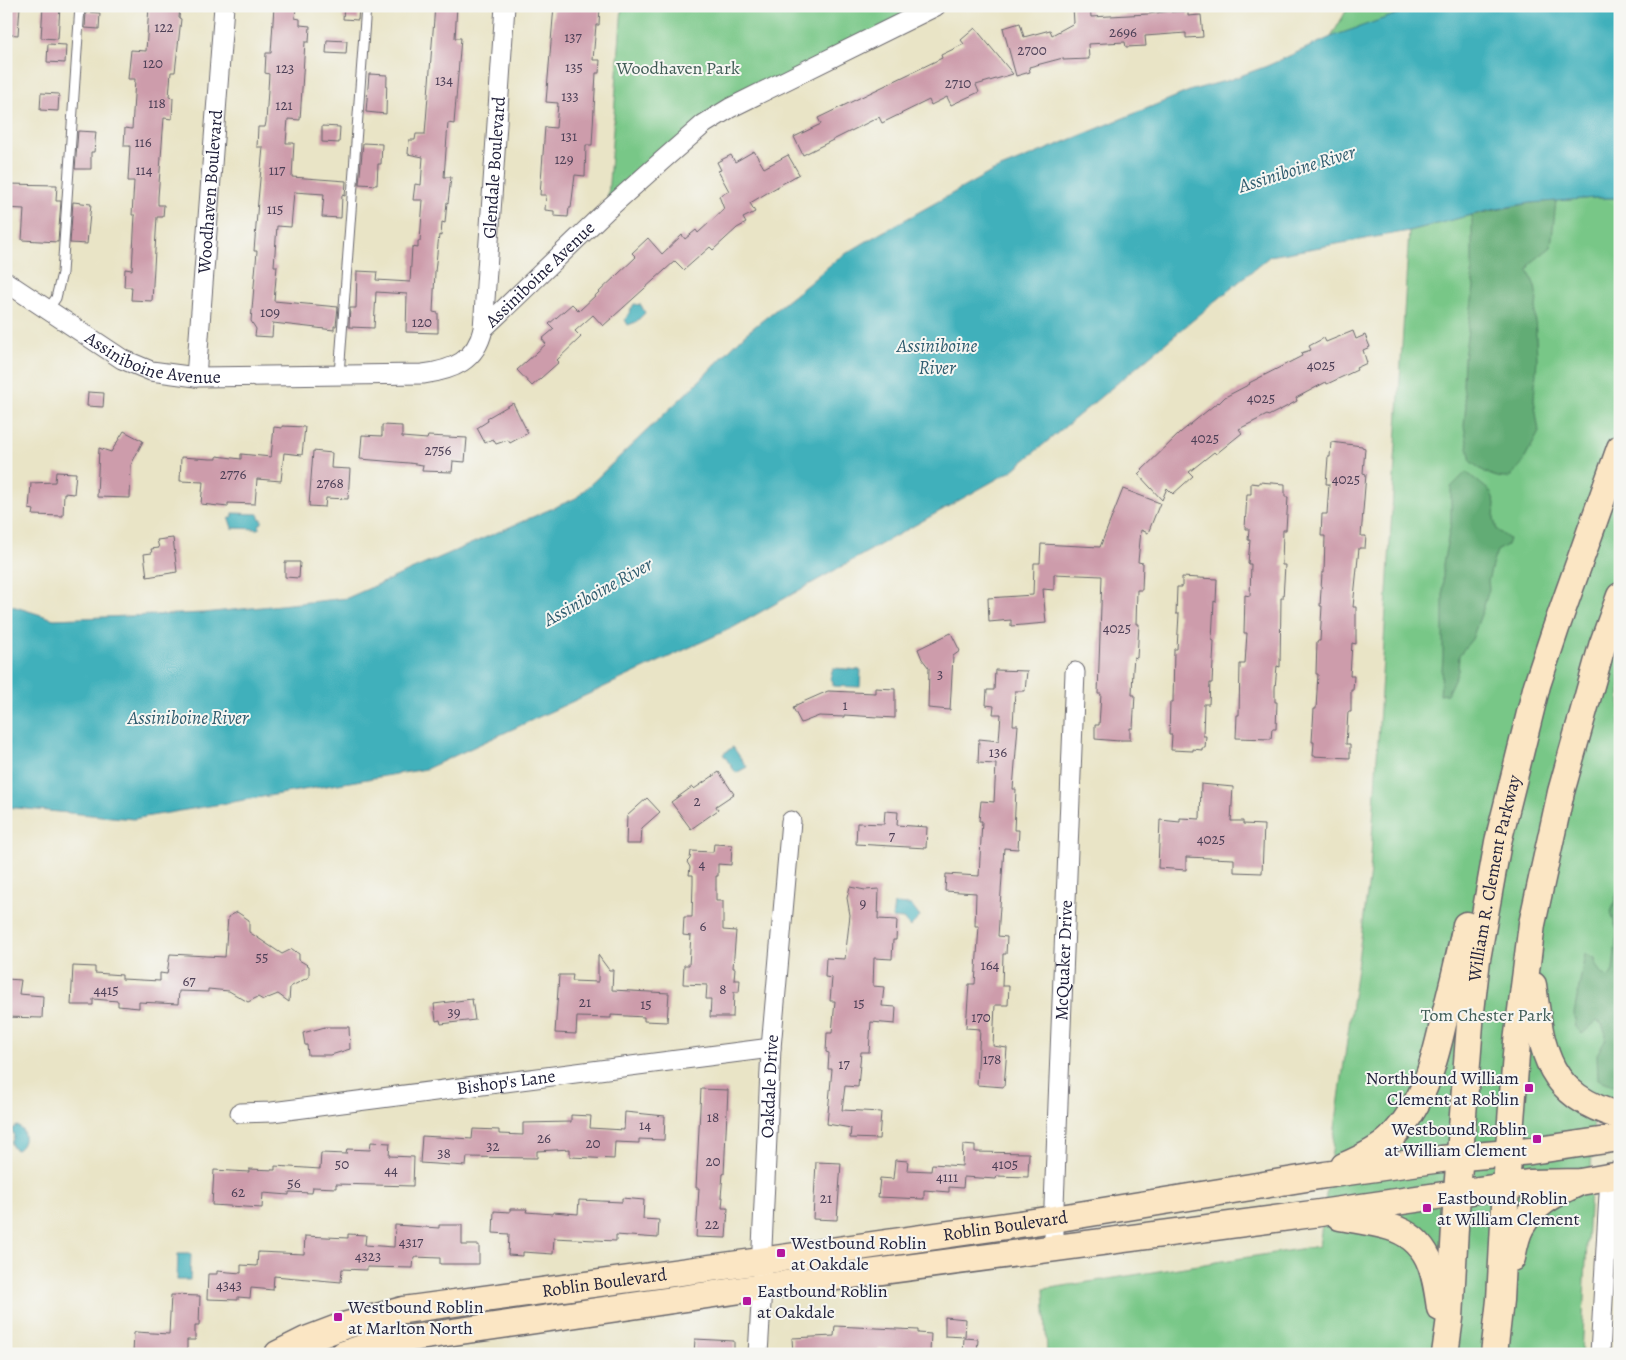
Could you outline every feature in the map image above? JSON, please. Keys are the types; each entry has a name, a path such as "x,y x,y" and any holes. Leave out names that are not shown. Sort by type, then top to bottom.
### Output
{"main road":[{"name":"William R. Clement Parkway","path":"1445,1353 1450,1318 1459,1157 1471,1011 1477,959 1495,856 1520,750 1538,685 1556,628 1620,448"},
{"path":"1494,1354 1500,1300 1506,1186 1517,1042 1536,900 1561,792 1602,646 1620,596"},
{"path":"1325,1175 1376,1150 1392,1137 1417,1105 1426,1087 1438,1048 1473,896 1495,856"},
{"path":"1528,951 1541,1039 1547,1059 1557,1077 1570,1092 1588,1105 1620,1116"},
{"name":"Roblin Boulevard","path":"278,1354 306,1340 343,1326 403,1310 761,1262 1054,1219 1325,1175 1620,1138"},
{"name":"Roblin Boulevard","path":"344,1354 377,1343 762,1287 1320,1214 1457,1192 1530,1183 1580,1182 1615,1176"},
{"path":"1500,1300 1520,1228 1536,1206 1551,1196 1580,1182"},
{"path":"1320,1214 1390,1227 1414,1240 1423,1248 1434,1271 1445,1353"}],"street":[{"name":"Woodhaven Boulevard","path":"196,377 224,6"},
{"name":"Glendale Boulevard","path":"483,329 505,6"},
{"name":"Assiniboine Avenue","path":"6,282 122,359 151,371 196,377 423,374 444,370 463,362 470,356 479,343 483,329 607,210 704,124 730,108 936,6"},
{"name":"McQuaker Drive","path":"1054,1249 1075,672"},
{"name":"Oakdale Drive","path":"758,1354 771,1048 791,821"},
{"name":"Bishop's Lane","path":"240,1113 272,1112 771,1048"},
{"path":"1600,1354 1615,1176"}],"lane":[{"path":"48,309 56,298 62,273 80,6"},
{"path":"339,375 366,6"}],"green space":[{"name":"Woodhaven Park","path":"622,6 936,6 730,108 607,210"},
{"path":"1349,6 1399,6 1401,13 1331,37"},
{"name":"Tom Chester Park","path":"1620,198 1620,1099 1595,1097 1581,1354 1047,1354 1044,1289 1319,1246 1370,872 1409,231 1487,211 1530,203"},
{"path":"1556,201 1551,247 1531,263 1528,270 1535,286 1537,299 1535,314 1537,359 1534,399 1539,432 1522,464 1509,478 1493,476 1471,462 1464,426 1466,405 1463,386 1464,358 1474,287 1472,278 1472,215 1530,203"},
{"path":"1466,472 1491,492 1495,503 1494,518 1497,530 1509,539 1507,545 1497,551 1488,581 1489,589 1483,609 1472,639 1459,655 1458,671 1447,694 1440,695 1443,658 1443,564 1451,523 1451,487"},
{"path":"1620,883 1620,1082 1613,1085 1598,1079 1597,1054 1605,1041 1606,1034 1602,1024 1597,1021 1582,1034 1576,1027 1574,1014 1585,954 1595,958 1599,970 1608,978 1613,971 1617,931 1611,913"}],"water":[{"name":"Assiniboine River","path":"1399,6 1620,6 1620,198 1530,203 1487,211 1409,231 1270,256 1013,470 734,627 426,769 133,819 6,807 6,604 54,619 204,613 347,598 576,498 698,382 744,335 837,259 872,238 991,172 1192,90 1229,80 1267,66 1331,37 1400,13"},
{"path":"634,304 641,305 645,313 636,322 628,325 625,320"},
{"path":"233,513 259,514 262,523 259,525 259,529 232,528 229,519 233,517"},
{"path":"833,668 861,670 860,687 833,686 833,681 830,679"},
{"path":"733,747 747,767 736,773 723,754"},
{"path":"894,904 911,905 920,917 910,927 903,919 892,918"},
{"path":"18,1126 23,1132 24,1142 17,1150 13,1148 11,1143 14,1137 12,1129"},
{"path":"178,1254 191,1254 190,1280 177,1280"}],"building":[{"path":"6,6 20,6 18,35 6,34"},
{"path":"43,6 60,6 58,39 41,38"},
{"path":"149,6 180,6 179,18 181,19 175,72 171,72 169,97 173,98 172,119 164,118 158,205 164,205 163,217 157,217 152,301 131,300 132,287 124,287 125,269 132,270 135,215 132,215 134,181 128,181 130,146 124,146 125,128 132,129 135,79 128,79 131,50 146,51"},
{"path":"274,6 296,6 295,18 300,19 300,25 310,26 309,42 305,42 300,120 288,119 286,143 294,143 292,177 346,181 345,196 342,195 341,218 322,217 324,194 294,192 291,227 277,226 274,266 277,266 274,301 338,307 336,326 334,326 334,330 273,323 272,337 255,336 256,329 251,321 257,251 254,251 263,147 257,147 258,127 265,127 266,122 269,74 265,73 266,53 271,53"},
{"path":"344,6 359,6 358,20 343,19"},
{"path":"435,6 457,6 455,38 461,38 454,124 448,123 444,177 451,177 445,223 442,222 441,236 439,235 435,272 433,312 438,313 438,333 406,332 407,294 376,292 374,328 349,327 350,308 356,308 357,271 377,272 376,280 410,282 412,247 418,248 418,241 420,241 423,200 413,200 415,184 421,185 423,157 408,154 409,140 415,140 416,134 425,134"},
{"path":"554,6 600,6 599,25 596,25 593,60 600,60 599,73 596,73 592,145 586,145 585,176 575,175 568,217 554,216 554,211 545,210 546,195 540,195 545,127 556,128 558,103 546,102"},
{"path":"1090,6 1091,17 1188,11 1188,16 1201,15 1203,37 1186,38 1186,33 1145,36 1146,46 1126,47 1125,42 1088,44 1089,59 1063,60 1063,58 1029,67 1030,72 1016,76 1003,28 1020,23 1024,37 1050,30 1052,35 1074,23 1073,7"},
{"path":"86,12 100,13 99,29 85,28"},
{"path":"975,28 1013,74 976,85 979,92 951,105 947,97 931,105 929,100 882,123 879,117 803,155 794,137 821,124 818,118 942,58 941,55 964,44 961,40"},
{"path":"327,40 347,41 346,54 326,53"},
{"path":"48,44 66,45 65,63 47,62"},
{"path":"369,74 387,75 386,114 366,112"},
{"path":"41,93 59,94 58,111 40,110"},
{"path":"322,126 340,127 339,143 322,142"},
{"path":"78,131 96,132 94,152 91,152 91,169 75,169"},
{"path":"363,143 382,144 381,164 378,164 377,185 359,184"},
{"path":"754,151 764,168 788,155 799,174 750,203 755,212 743,218 746,223 737,228 713,250 710,247 684,270 675,261 603,326 593,315 575,331 581,337 557,360 559,362 532,386 517,370 546,344 542,339 554,329 549,324 572,304 579,311 636,257 632,253 648,238 662,254 682,235 685,239 696,230 698,233 724,209 719,196 729,191 718,171 721,170 717,162 731,155 735,162"},
{"path":"8,184 57,185 56,201 61,201 58,242 22,240 24,209 6,208"},
{"path":"73,202 91,204 87,244 70,243"},
{"path":"1353,331 1356,339 1365,335 1370,347 1363,350 1367,363 1356,368 1357,370 1327,384 1326,382 1296,398 1297,401 1284,408 1239,429 1242,433 1216,454 1214,452 1189,472 1193,476 1173,494 1167,488 1162,500 1138,474 1181,432 1225,397 1302,356 1301,353 1311,350 1309,346 1324,338 1326,342"},
{"path":"88,392 104,393 103,407 87,406"},
{"path":"513,403 528,433 510,443 508,440 496,444 493,439 485,443 477,428 488,421 487,418"},
{"path":"382,425 402,426 402,437 427,439 428,436 467,438 465,462 453,461 452,472 422,471 423,465 360,459 362,435 382,436"},
{"path":"282,426 305,427 302,455 284,453 281,481 257,479 255,504 228,503 228,507 201,504 203,482 180,481 181,457 217,459 217,456 241,459 241,454 271,457 274,427 282,428"},
{"path":"124,431 143,441 131,465 130,498 97,497 99,448 111,452"},
{"path":"1331,442 1365,448 1363,473 1366,474 1361,536 1366,536 1365,548 1359,548 1353,607 1356,607 1356,644 1352,643 1350,676 1354,676 1353,690 1351,690 1351,712 1348,712 1346,744 1350,744 1350,758 1313,756 1314,742 1312,742 1318,674 1316,674 1317,641 1320,641 1322,606 1320,606 1322,573 1324,573 1325,536 1321,536 1322,514 1327,514 1329,484 1326,484"},
{"path":"313,451 332,453 331,468 350,469 348,499 326,498 325,507 309,506"},
{"path":"56,472 76,473 74,494 64,493 63,516 33,515 34,510 29,509 31,483 55,482"},
{"path":"1259,482 1285,484 1285,497 1288,497 1286,530 1283,530 1282,565 1285,565 1283,598 1281,598 1280,667 1277,666 1275,688 1275,702 1277,702 1276,729 1272,729 1271,739 1236,738 1237,715 1239,715 1240,664 1245,664 1247,633 1244,633 1245,595 1250,596 1251,564 1248,564 1250,540 1248,540 1249,529 1245,529 1247,494 1251,494 1251,483 1259,484"},
{"path":"1123,489 1160,503 1148,533 1141,530 1138,562 1143,563 1142,590 1137,590 1136,624 1139,624 1137,658 1134,657 1133,669 1132,695 1135,695 1133,728 1130,728 1130,740 1119,741 1095,739 1095,725 1099,725 1101,694 1098,694 1102,576 1054,574 1054,590 1043,589 1046,623 1011,626 1011,620 989,622 988,598 1033,595 1034,563 1040,563 1041,544 1100,547"},
{"path":"173,538 177,572 147,577 144,554 152,553 151,549 159,548 157,540"},
{"path":"285,562 300,562 299,578 285,577"},
{"path":"1182,577 1217,579 1212,640 1214,641 1212,683 1210,683 1209,704 1204,704 1203,736 1206,736 1205,748 1202,748 1202,750 1193,749 1193,751 1171,750 1172,735 1169,735 1170,702 1173,702 1174,649 1177,649 1179,614 1176,614 1177,587 1182,587"},
{"path":"951,633 960,651 953,656 950,710 928,708 929,668 922,659 918,649"},
{"path":"995,670 1027,671 1025,691 1015,691 1013,725 1018,725 1013,789 1016,789 1014,830 1019,830 1018,849 1004,848 998,936 1007,937 1006,954 1003,954 1002,986 1009,986 1008,1005 995,1005 993,1046 1007,1048 1004,1087 977,1085 980,1029 966,1028 969,984 975,984 979,926 975,926 976,893 945,891 946,874 979,876 982,821 979,821 981,801 994,802 996,764 978,763 979,739 999,741 1001,714 993,714 994,706 986,705 987,690 994,690"},
{"path":"875,688 895,689 895,718 844,715 844,717 819,716 801,723 793,708 828,691 875,693"},
{"path":"719,772 734,794 716,806 718,810 691,829 671,802 692,787 694,789"},
{"path":"1201,784 1233,787 1231,821 1243,821 1243,824 1264,825 1262,873 1234,872 1234,859 1186,857 1186,870 1158,868 1160,820 1180,822 1180,818 1200,819"},
{"path":"647,798 660,812 642,828 641,844 626,844 627,816"},
{"path":"885,811 898,812 897,825 927,827 926,848 856,844 857,823 884,824"},
{"path":"714,844 732,845 731,865 718,864 716,901 723,901 723,930 736,931 733,968 735,968 734,980 740,980 739,992 734,992 733,1017 710,1017 711,999 706,999 707,985 683,984 684,965 689,965 691,936 683,935 684,917 692,917 693,875 689,875 690,867 687,862 690,859 691,851 713,852"},
{"path":"850,887 865,890 879,889 878,919 897,920 896,940 893,940 892,959 874,958 873,986 884,987 882,1006 896,1007 895,1024 871,1022 869,1052 861,1052 858,1087 845,1086 842,1110 881,1112 879,1139 850,1138 851,1128 827,1124 832,1069 828,1069 829,1053 826,1052 827,1033 832,1033 835,1001 830,1001 832,978 825,977 826,958 845,959 850,915 847,898"},
{"path":"237,912 249,920 249,932 282,954 292,949 299,954 299,960 309,966 309,977 290,987 289,1002 278,994 263,1000 258,997 248,1002 229,991 208,989 208,992 179,991 178,1004 139,1002 139,1008 118,1006 118,1001 93,999 93,1005 71,1005 73,966 95,967 95,973 122,975 122,979 160,981 160,973 167,974 170,954 225,957 228,917"},
{"path":"598,955 609,970 613,970 612,990 669,993 667,1022 644,1021 644,1017 611,1015 611,1018 577,1017 576,1034 555,1033 559,975 573,975 572,981 598,982"},
{"path":"6,979 21,980 19,994 43,996 42,1018 6,1017"},
{"path":"472,999 475,1020 441,1024 440,1020 436,1021 434,1004"},
{"path":"325,1027 349,1027 350,1049 331,1055 308,1055 303,1033"},
{"path":"701,1089 728,1090 721,1197 723,1197 722,1208 728,1208 726,1238 696,1237 699,1188 696,1188"},
{"path":"625,1112 665,1116 664,1140 639,1139 639,1143 615,1142 614,1159 570,1157 570,1149 537,1151 537,1158 467,1157 466,1166 420,1163 422,1136 472,1139 473,1129 499,1130 499,1134 523,1135 523,1123 571,1122 571,1115 591,1116 590,1128 624,1130"},
{"path":"371,1142 390,1143 389,1156 414,1157 413,1186 336,1184 336,1188 313,1187 312,1193 289,1192 289,1195 263,1193 262,1208 212,1205 214,1170 249,1172 249,1169 275,1170 275,1166 320,1169 321,1153 346,1154 347,1149 370,1150"},
{"path":"963,1145 975,1146 975,1152 1029,1153 1028,1177 997,1176 996,1179 964,1177 963,1188 949,1187 949,1192 924,1190 924,1199 878,1197 880,1178 893,1179 895,1160 908,1161 907,1170 931,1171 932,1164 962,1166"},
{"path":"816,1162 841,1163 837,1220 813,1219"},
{"path":"622,1198 644,1200 643,1219 659,1220 658,1238 616,1235 616,1241 554,1238 553,1254 523,1252 523,1256 508,1255 509,1234 493,1233 494,1211 510,1212 510,1209 527,1209 526,1212 578,1214 579,1200 622,1202"},
{"path":"395,1225 439,1228 439,1225 462,1225 462,1245 479,1245 479,1264 440,1264 440,1258 414,1257 413,1268 367,1267 367,1270 342,1269 341,1282 274,1276 273,1290 251,1288 250,1298 238,1297 238,1300 207,1299 208,1274 217,1274 217,1271 241,1273 241,1265 257,1266 258,1252 304,1254 305,1236 348,1238 348,1234 366,1235 365,1245 394,1247"},
{"path":"171,1295 200,1296 199,1326 195,1326 195,1340 187,1340 187,1354 133,1354 134,1333 169,1334"},
{"path":"945,1317 966,1319 965,1337 945,1336"},
{"path":"835,1326 918,1330 918,1333 931,1334 930,1352 879,1348 878,1354 793,1354 792,1338 834,1336"},
{"path":"964,1338 978,1339 977,1354 963,1354"},
{"path":"695,1339 734,1341 734,1354 694,1354"}],"place":[{"name":"Northbound William Clement at Roblin","path":"1529,1088"},
{"name":"Westbound Roblin at William Clement","path":"1537,1139"},
{"name":"Eastbound Roblin at William Clement","path":"1427,1208"},
{"name":"Westbound Roblin at Oakdale","path":"781,1253"},
{"name":"Eastbound Roblin at Oakdale","path":"747,1301"},
{"name":"Westbound Roblin at Marlton North","path":"338,1317"}]}
